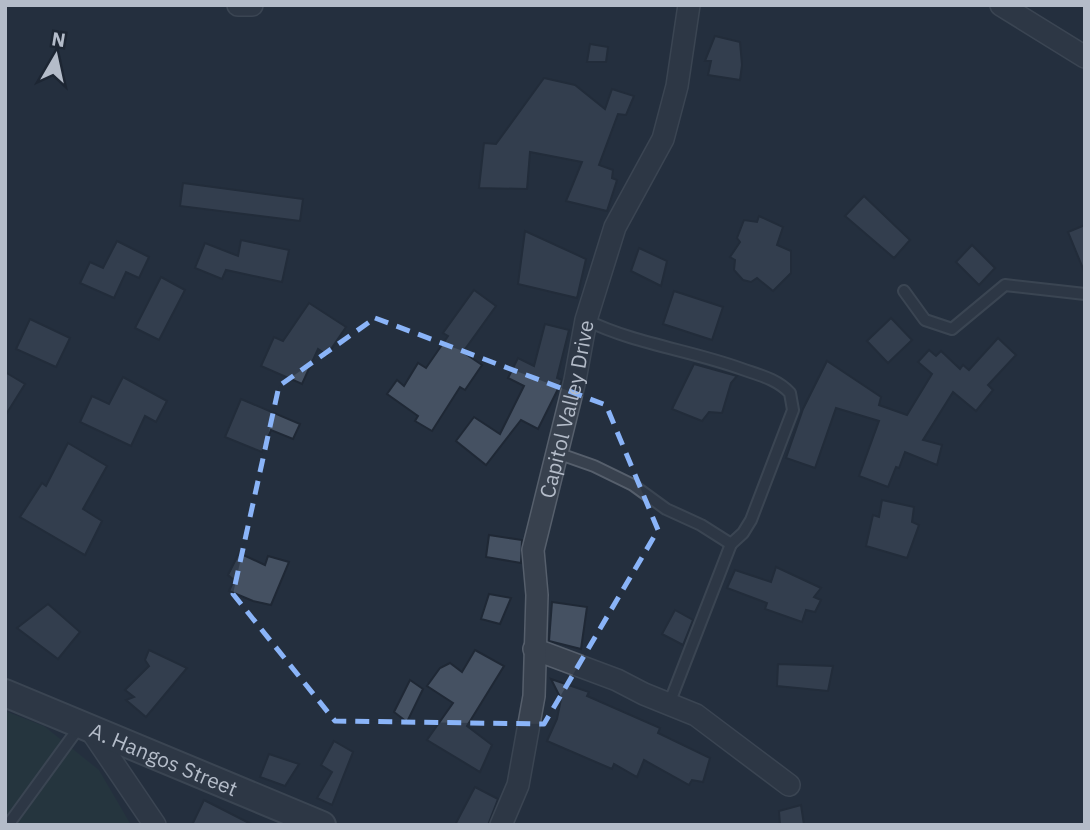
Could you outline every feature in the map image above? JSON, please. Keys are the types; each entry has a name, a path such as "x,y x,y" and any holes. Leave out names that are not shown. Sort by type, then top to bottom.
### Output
{"street":[{"path":"238,5 252,5"},
{"name":"Capitol Valley Drive","path":"501,825 518,785 534,696 537,595 533,550 576,380 586,320 615,227 663,139 677,86 689,5"},
{"path":"1001,5 1085,57"},
{"path":"534,649 617,680 696,715 789,785"},
{"name":"A. Hangos Street","path":"5,693 321,825"},
{"path":"85,725 155,825"}],"lane":[{"path":"904,291 925,320 952,329 1005,285 1085,294"},
{"path":"586,320 611,332 722,362 772,380 790,393 793,410 763,489 743,533 731,544 669,704"},
{"path":"557,453 594,466 633,485 666,509 701,525 731,544"},
{"path":"8,825 85,725"}],"highlighted area":[{"path":"375,318 606,405 658,530 544,724 335,721 233,594 279,386"}],"green space":[{"path":"5,711 44,726 99,770 131,825 5,825"}],"building":[{"path":"715,36 740,42 740,80 708,75 711,61 705,61"},
{"path":"590,44 608,47 606,62 587,62"},
{"path":"544,78 575,85 605,109 612,89 634,96 626,115 618,114 599,165 613,170 612,178 617,180 607,211 566,201 582,162 530,152 527,189 479,188 484,143 496,144"},
{"path":"183,183 303,199 300,221 180,206"},
{"path":"864,196 910,240 894,258 845,216"},
{"path":"759,216 783,227 777,245 791,251 791,273 773,291 757,278 751,282 743,280 734,270 735,260 730,257 740,242 737,238 744,220 757,222"},
{"path":"1085,225 1085,271 1084,271 1068,232"},
{"path":"525,231 586,259 577,298 518,284"},
{"path":"241,240 289,250 282,282 226,270 222,279 195,268 205,243 238,256"},
{"path":"117,241 149,257 139,278 126,272 114,298 80,283 90,262 103,268"},
{"path":"972,245 995,268 979,285 956,262"},
{"path":"639,248 667,261 661,286 631,271"},
{"path":"161,277 185,290 159,340 135,328"},
{"path":"474,290 496,306 463,352 482,365 465,390 460,387 432,431 415,421 418,416 387,394 397,380 404,386 418,363 426,368 448,336 443,333"},
{"path":"674,291 723,307 712,340 663,324"},
{"path":"309,303 346,327 327,355 318,349 302,384 261,366 274,337 283,341"},
{"path":"891,318 912,340 888,363 867,341"},
{"path":"30,319 70,338 56,367 16,349"},
{"path":"545,324 569,330 557,378 562,380 561,383 538,429 521,420 486,465 456,441 474,417 500,434 524,386 508,378 518,358 534,366"},
{"path":"998,338 1016,355 988,385 993,390 976,411 953,392 923,440 942,445 937,465 905,452 888,487 859,476 879,421 836,408 815,468 786,458 803,409 827,361 881,397 879,405 907,415 932,374 918,362 929,350 936,356 941,351 960,369 963,365 969,370"},
{"path":"694,364 737,376 731,383 722,413 709,412 702,421 672,409"},
{"path":"5,372 25,384 5,416"},
{"path":"123,377 167,401 156,422 145,416 131,446 80,422 92,396 109,404"},
{"path":"241,399 300,424 293,439 271,430 262,452 225,437"},
{"path":"68,443 107,466 83,509 102,521 85,555 20,517 42,483 46,486"},
{"path":"882,500 914,507 912,522 919,525 907,558 866,546 873,515 879,517"},
{"path":"489,535 522,540 521,563 486,557"},
{"path":"239,553 265,565 268,556 289,562 271,605 229,591 234,580 228,575"},
{"path":"776,567 821,588 814,597 821,600 815,612 806,610 802,622 765,609 767,603 727,588 735,570 771,582"},
{"path":"489,594 511,598 500,624 481,619"},
{"path":"552,602 587,607 581,649 549,641"},
{"path":"48,604 80,632 58,659 17,628"},
{"path":"675,610 693,620 683,645 662,634"},
{"path":"149,650 187,668 146,717 126,700 134,697 125,690 149,666 145,660"},
{"path":"475,650 504,666 467,726 492,745 480,772 427,740 453,703 427,686 440,668 450,663 462,672"},
{"path":"778,664 833,666 828,691 777,686"},
{"path":"551,679 589,692 587,696 660,728 658,733 710,758 703,782 692,780 689,785 644,760 637,777 614,764 612,769 547,741 557,719 561,699"},
{"path":"410,680 423,689 407,722 394,712"},
{"path":"334,741 353,752 332,805 317,798 332,772 321,765"},
{"path":"269,754 299,764 285,786 260,777"},
{"path":"475,787 498,799 488,825 455,825"},
{"path":"204,800 253,825 192,825"},
{"path":"801,805 804,825 780,825 779,811"}]}
